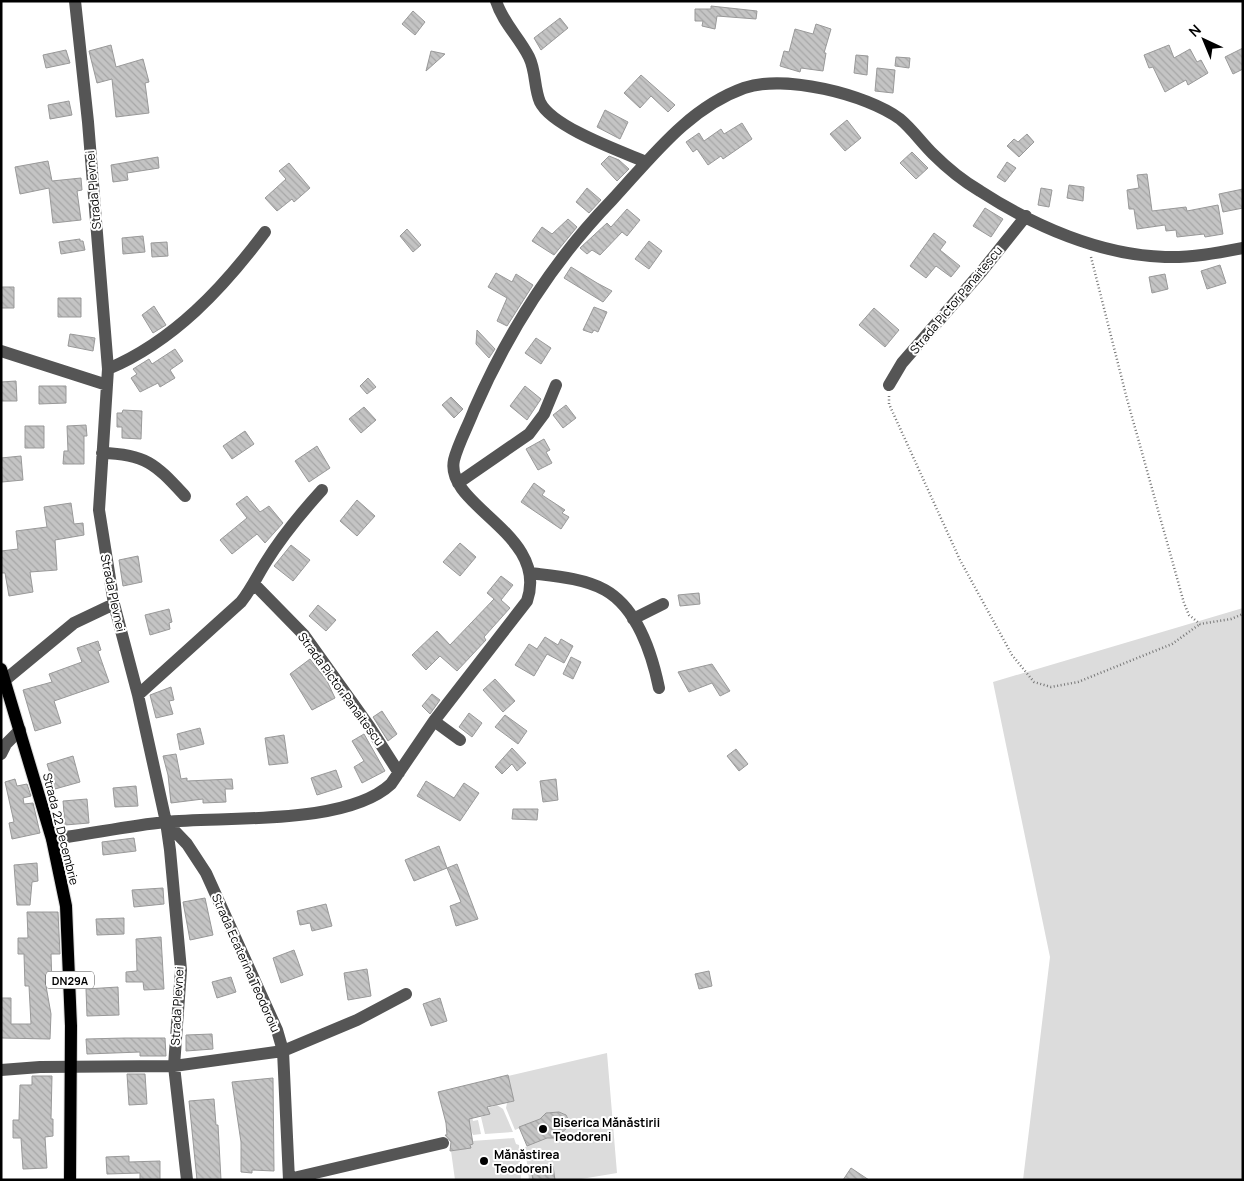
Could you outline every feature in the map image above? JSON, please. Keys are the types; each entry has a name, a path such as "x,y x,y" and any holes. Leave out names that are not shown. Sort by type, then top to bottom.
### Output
{"main road":[{"name":"Strada 22 Decembrie","path":"3,674 52,839 68,923 71,1026 70,1180"}],"street":[{"name":"Strada Plevnei","path":"75,1 88,122 108,369 99,510 114,604 138,695 166,822 181,970 174,1066 187,1180"},
{"path":"496,1 503,20 530,59 540,102 546,111 567,126 646,162"},
{"path":"52,839 166,822 272,818 345,807 381,793 399,773 434,721 527,601 532,586 526,563 508,534 470,499 458,483 453,470 454,460 482,393 520,320 563,255 646,162 690,120 726,96 744,88 764,83 803,84 840,93 886,110 901,120 932,153 980,192 1026,216 1088,243 1122,252 1166,257 1192,256 1243,248"},
{"name":"Strada Pictor Panaitescu","path":"889,384 902,363 982,271 1026,216"},
{"path":"108,369 127,361 151,346 203,305 235,272 265,232"},
{"path":"1,351 107,385"},
{"path":"458,483 529,434 544,414 556,385"},
{"path":"102,453 130,455 144,459 158,469 185,496"},
{"path":"138,695 241,602 255,585 266,563 302,512 322,490"},
{"path":"530,573 576,581 604,590 622,603 642,637 659,688"},
{"name":"Strada Pictor Panaitescu","path":"255,585 304,636 369,726 399,773"},
{"path":"3,674 74,623 114,604"},
{"path":"633,619 663,604"},
{"path":"434,721 460,740"},
{"path":"1,754 6,744 20,730"},
{"name":"Strada Ecaterina Teodoroiu","path":"166,822 187,844 206,873 277,1030 283,1051 289,1179"},
{"path":"1,1070 70,1066 174,1066 283,1051 331,1029 358,1020 406,994"},
{"path":"289,1179 443,1143"}],"path":[{"path":"1088,243 1127,399 1184,603 1189,614 1200,624"},
{"path":"889,384 889,404 960,560 1012,655 1034,682 1051,687 1078,682 1172,644 1200,624 1231,619 1243,614"}],"shaded area":[{"path":"1243,608 1243,1180 1023,1180 1050,957 993,682"},
{"path":"607,1053 617,1173 575,1180 555,1180 553,1166 532,1169 533,1180 529,1180 525,1147 548,1137 559,1137 568,1127 569,1121 563,1113 549,1112 541,1119 515,1130 506,1108 507,1103 514,1101 508,1076"},
{"path":"497,1105 503,1109 513,1132 485,1134 481,1117 489,1114 488,1108"},
{"path":"470,1110 473,1121 478,1120 481,1134 473,1135 471,1130 462,1128"},
{"path":"514,1138 516,1144 519,1145 521,1180 455,1180 451,1151 470,1148 472,1141"}],"building":[{"path":"711,6 757,11 756,19 717,16 715,29 702,26 703,21 695,21 695,9 711,9"},
{"path":"413,11 425,22 415,35 402,24"},
{"path":"560,18 568,28 541,50 534,38"},
{"path":"816,24 831,29 824,53 826,53 823,71 801,68 800,72 780,66 784,51 789,52 795,29 813,34"},
{"path":"111,45 116,67 143,59 149,82 145,83 149,113 116,117 112,79 97,83 89,51"},
{"path":"1169,45 1174,58 1190,49 1197,62 1201,60 1208,73 1188,85 1186,80 1165,92 1153,67 1149,68 1144,55"},
{"path":"1243,48 1243,69 1233,74 1225,57"},
{"path":"66,50 70,63 46,68 43,55"},
{"path":"431,51 445,54 426,71"},
{"path":"856,55 868,56 867,75 854,73"},
{"path":"896,57 910,58 909,68 895,66"},
{"path":"877,68 895,70 893,93 875,91"},
{"path":"641,75 675,105 668,112 651,96 640,108 624,93"},
{"path":"69,101 72,115 50,119 48,105"},
{"path":"605,110 628,122 620,139 597,127"},
{"path":"847,120 861,138 845,151 830,134"},
{"path":"742,123 752,139 723,159 721,156 708,165 697,149 693,152 686,142 699,133 704,141 721,129 724,134"},
{"path":"1027,134 1034,142 1019,157 1007,146 1014,139 1018,142"},
{"path":"912,152 928,168 916,179 900,163"},
{"path":"609,156 619,160 629,169 617,181 601,164"},
{"path":"158,157 159,168 127,173 128,180 113,182 111,165"},
{"path":"48,161 52,181 81,178 82,190 77,191 81,220 53,223 49,188 20,194 15,167"},
{"path":"1007,162 1016,168 1005,182 997,177"},
{"path":"289,163 310,188 294,202 292,199 277,211 265,198 286,179 279,171"},
{"path":"1147,174 1152,211 1186,207 1187,211 1218,205 1223,234 1205,237 1204,234 1177,237 1176,230 1166,231 1165,225 1137,229 1134,209 1129,209 1127,190 1139,188 1137,175"},
{"path":"1069,185 1084,187 1083,201 1067,198"},
{"path":"587,188 601,200 589,213 576,202"},
{"path":"1041,188 1052,190 1049,207 1038,205"},
{"path":"1243,189 1243,208 1223,212 1219,194"},
{"path":"985,208 1003,219 991,237 973,226"},
{"path":"627,209 640,220 627,236 622,232 600,255 592,250 587,254 580,248 607,223 611,227"},
{"path":"568,219 577,227 554,255 532,241 542,227 552,234"},
{"path":"407,229 421,245 413,252 400,236"},
{"path":"934,233 946,242 940,250 960,266 951,277 936,266 926,278 910,266"},
{"path":"143,236 145,252 123,254 122,238"},
{"path":"80,239 80,241 83,241 85,250 61,254 59,242"},
{"path":"649,241 662,251 649,269 635,259"},
{"path":"167,242 168,256 152,257 151,243"},
{"path":"1220,265 1226,283 1207,289 1201,271"},
{"path":"571,267 612,291 603,302 564,278"},
{"path":"496,273 512,282 516,274 533,285 507,326 497,321 507,298 488,287"},
{"path":"1165,274 1168,289 1152,293 1149,277"},
{"path":"1,287 14,287 14,308 1,308"},
{"path":"58,298 81,298 81,317 58,317"},
{"path":"154,306 166,325 153,333 142,315"},
{"path":"594,307 607,312 598,332 594,330 592,333 583,330"},
{"path":"874,308 899,330 885,347 859,325"},
{"path":"477,330 495,349 489,358 476,344"},
{"path":"70,334 95,338 93,351 68,346"},
{"path":"536,338 551,348 541,364 525,353"},
{"path":"175,349 183,361 170,370 175,378 160,387 158,383 140,392 131,378 137,374 133,369 149,359 152,364"},
{"path":"368,378 376,387 367,394 360,386"},
{"path":"16,381 17,401 1,401 1,382"},
{"path":"39,386 66,386 66,403 39,404"},
{"path":"525,386 541,399 527,420 510,406"},
{"path":"451,397 463,409 454,418 442,405"},
{"path":"566,405 576,418 563,428 553,415"},
{"path":"364,407 376,420 361,433 349,419"},
{"path":"123,410 142,411 141,439 122,438 122,427 117,427 117,413 122,413"},
{"path":"86,425 87,436 84,436 84,464 63,464 64,451 68,451 67,426"},
{"path":"25,426 44,426 44,448 25,448"},
{"path":"245,431 254,444 232,459 223,446"},
{"path":"544,439 550,450 546,452 552,463 538,470 526,449"},
{"path":"317,446 330,468 309,482 295,461"},
{"path":"21,456 23,480 2,482 1,458"},
{"path":"534,483 545,491 542,495 565,510 562,513 569,517 561,529 521,502"},
{"path":"247,496 260,512 269,506 283,523 265,543 257,534 232,554 220,540 247,518 236,504"},
{"path":"357,500 375,516 357,536 340,521"},
{"path":"71,503 74,524 83,523 84,535 55,540 57,570 30,572 33,592 9,596 5,573 1,573 1,551 18,549 16,531 47,527 44,507"},
{"path":"460,543 476,557 460,576 443,562"},
{"path":"291,545 310,560 293,581 274,566"},
{"path":"138,556 142,582 123,586 119,560"},
{"path":"501,576 513,585 501,600 510,608 484,637 486,640 457,671 440,656 426,670 412,655 437,631 450,645 494,599 487,593"},
{"path":"699,593 700,604 680,606 678,595"},
{"path":"318,605 336,620 326,631 309,616"},
{"path":"169,609 172,622 169,623 170,629 150,635 145,615"},
{"path":"545,637 558,645 561,639 573,646 564,663 547,654 534,676 515,665 529,644 537,649"},
{"path":"98,641 101,650 98,651 109,682 54,701 61,723 35,731 23,690 52,682 49,674 82,662 77,648"},
{"path":"571,657 581,662 573,679 563,674"},
{"path":"310,659 327,681 335,698 312,710 290,674"},
{"path":"712,664 730,691 720,696 712,683 689,692 678,672"},
{"path":"495,679 515,701 503,712 483,690"},
{"path":"171,687 174,700 169,701 173,714 156,718 150,695"},
{"path":"432,694 440,700 430,714 422,706"},
{"path":"382,711 397,734 388,741 373,717"},
{"path":"469,713 482,723 472,737 459,727"},
{"path":"505,715 527,731 518,744 495,727"},
{"path":"200,728 204,744 180,750 177,734"},
{"path":"364,734 385,771 362,783 354,767 364,761 352,741"},
{"path":"284,735 288,763 269,765 265,738"},
{"path":"512,748 526,763 517,771 512,764 502,774 495,767"},
{"path":"736,749 748,764 739,771 727,756"},
{"path":"176,754 181,779 187,778 187,781 232,779 233,789 225,789 226,802 203,803 203,799 171,803 168,775 163,756"},
{"path":"73,756 80,782 55,789 47,764"},
{"path":"336,770 342,787 317,795 311,778"},
{"path":"15,779 17,786 27,784 31,796 23,798 24,804 33,803 40,833 12,839 9,823 14,822 5,782"},
{"path":"556,779 558,800 543,802 540,781"},
{"path":"426,781 454,798 464,783 479,793 460,821 417,796"},
{"path":"136,786 138,806 115,807 113,788"},
{"path":"87,799 89,823 65,825 63,801"},
{"path":"513,809 538,809 537,820 512,819"},
{"path":"134,838 136,851 103,855 102,842"},
{"path":"439,846 447,868 414,881 405,860"},
{"path":"37,863 38,881 32,882 30,905 17,905 14,865"},
{"path":"457,864 478,919 456,926 450,906 461,902 447,868"},
{"path":"163,888 164,904 134,907 132,890"},
{"path":"205,898 213,935 190,940 183,902"},
{"path":"326,904 332,926 312,931 310,923 300,925 297,911"},
{"path":"27,912 58,912 60,954 51,954 52,986 46,986 51,1014 50,1039 1,1038 1,998 11,998 11,1024 31,1024 29,986 25,986 24,954 18,954 18,938 28,938"},
{"path":"124,918 124,934 97,935 96,919"},
{"path":"161,937 164,989 144,990 143,982 126,982 126,972 137,971 136,939"},
{"path":"294,950 303,975 281,983 273,958"},
{"path":"367,969 371,996 348,1000 344,973"},
{"path":"709,971 712,986 699,989 695,974"},
{"path":"231,977 236,992 217,998 212,982"},
{"path":"118,987 119,1015 87,1016 86,989"},
{"path":"440,998 447,1021 431,1026 423,1004"},
{"path":"212,1034 213,1049 186,1051 186,1035"},
{"path":"165,1038 166,1056 140,1056 140,1052 87,1054 86,1039"},
{"path":"127,1074 145,1074 147,1104 129,1105"},
{"path":"508,1075 514,1101 487,1107 490,1114 469,1119 473,1144 470,1145 471,1148 450,1151 451,1142 445,1135 447,1135 446,1123 438,1092"},
{"path":"32,1076 52,1076 51,1119 53,1119 53,1136 45,1137 47,1168 23,1169 21,1138 13,1138 13,1120 19,1120 20,1085 32,1085"},
{"path":"273,1078 274,1171 252,1170 252,1173 241,1172 241,1142 232,1082"},
{"path":"214,1099 216,1125 218,1125 221,1180 197,1180 189,1101"},
{"name":"Biserica Mănăstirii Teodoreni","path":"559,1112 566,1115 569,1121 568,1127 556,1138 547,1138 527,1146 519,1127 540,1119 546,1113"},
{"path":"129,1156 129,1162 160,1161 160,1180 140,1180 140,1173 107,1174 106,1157"},
{"path":"553,1166 555,1180 533,1180 531,1169"},
{"path":"851,1168 869,1180 843,1180"}],"place":[{"name":"Biserica Mănăstirii Teodoreni","path":"543,1129"},
{"name":"Mănăstirea Teodoreni","path":"484,1161"}]}
